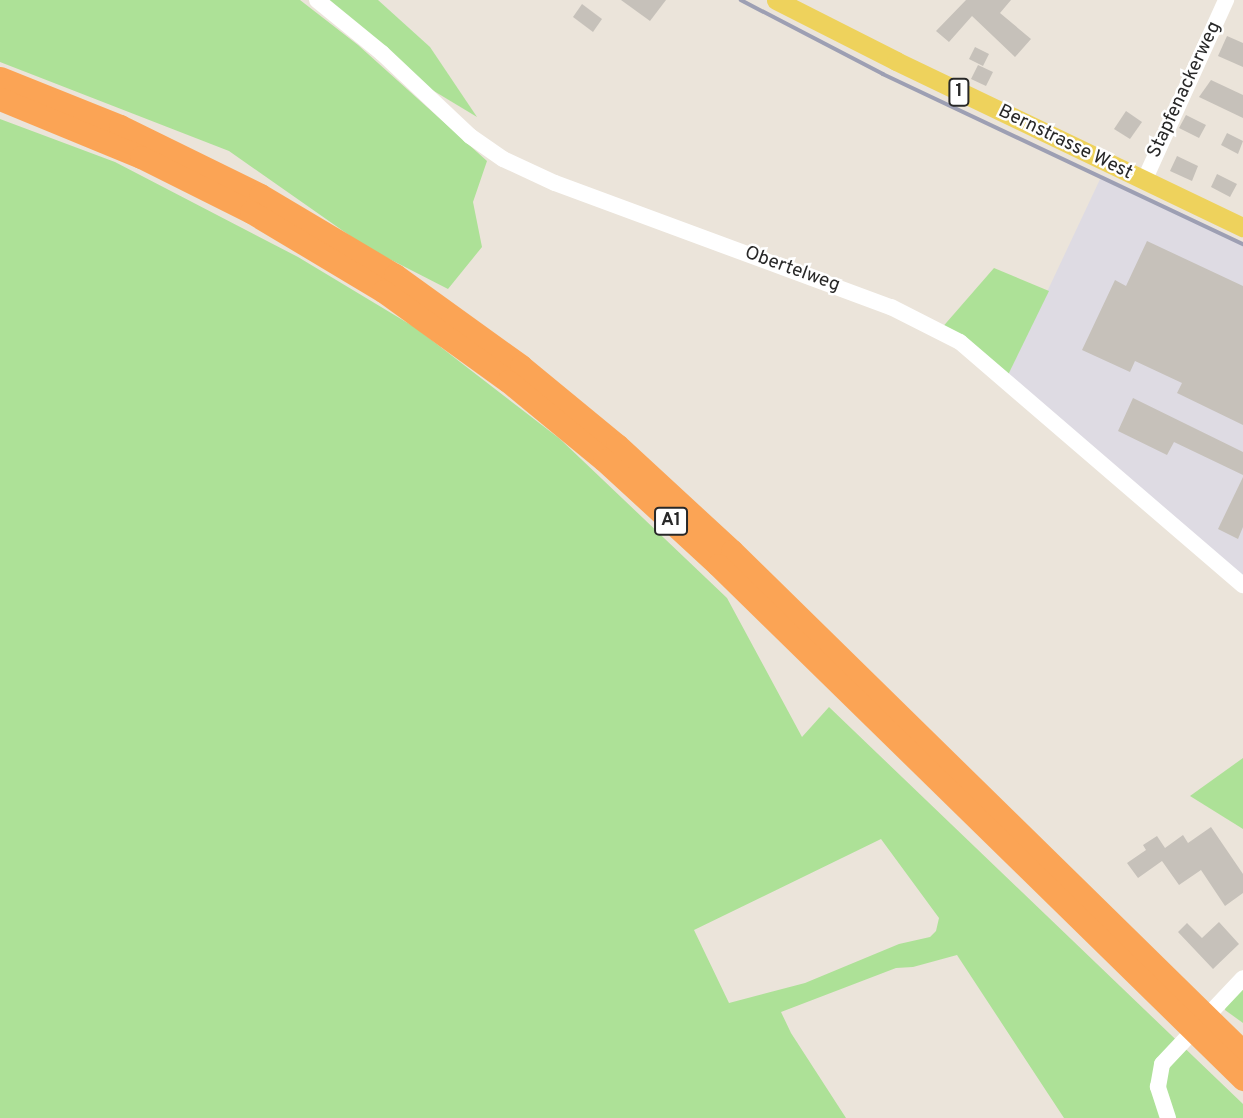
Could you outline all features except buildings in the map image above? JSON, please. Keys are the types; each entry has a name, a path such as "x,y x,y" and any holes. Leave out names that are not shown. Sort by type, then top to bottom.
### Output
{"highway":[{"name":"A1","path":"0,78 140,134 260,195 386,270 512,359 593,425 702,522 1243,1052"},
{"name":"A1","path":"0,99 141,157 278,227 383,291 508,381 604,460 695,544 1243,1079"}],"main road":[{"name":"Bernstrasse West","path":"776,0 1243,227"}],"street":[{"name":"Obertelweg","path":"317,0 389,59 470,136 503,159 555,183 891,307 960,342 1243,584"},
{"name":"Stapfenackerweg","path":"1144,181 1226,0"},
{"path":"1168,1118 1158,1087 1158,1075 1170,1055 1243,978"}],"shaded area":[{"path":"1102,175 1243,243 1243,585 1006,379"}],"green space":[{"path":"0,0 300,0 358,45 487,161 473,202 482,247 448,289 366,247 229,151 0,62"},
{"path":"317,0 378,0 430,47 477,117 404,73"},
{"path":"0,119 115,162 298,257 416,328 560,439 727,598 802,737 829,707 1243,1104 1243,1118 1064,1118 957,955 913,967 896,968 781,1012 791,1033 846,1118 0,1118","holes":["881,839 939,918 936,931 930,937 899,944 805,983 729,1003 694,930"]},
{"path":"994,268 1049,291 1006,379 940,330"},
{"path":"1243,758 1243,829 1190,796"},
{"path":"1243,978 1243,1023 1225,1010 1227,994"}],"railway":[{"path":"741,0 883,74 1243,244"}]}
